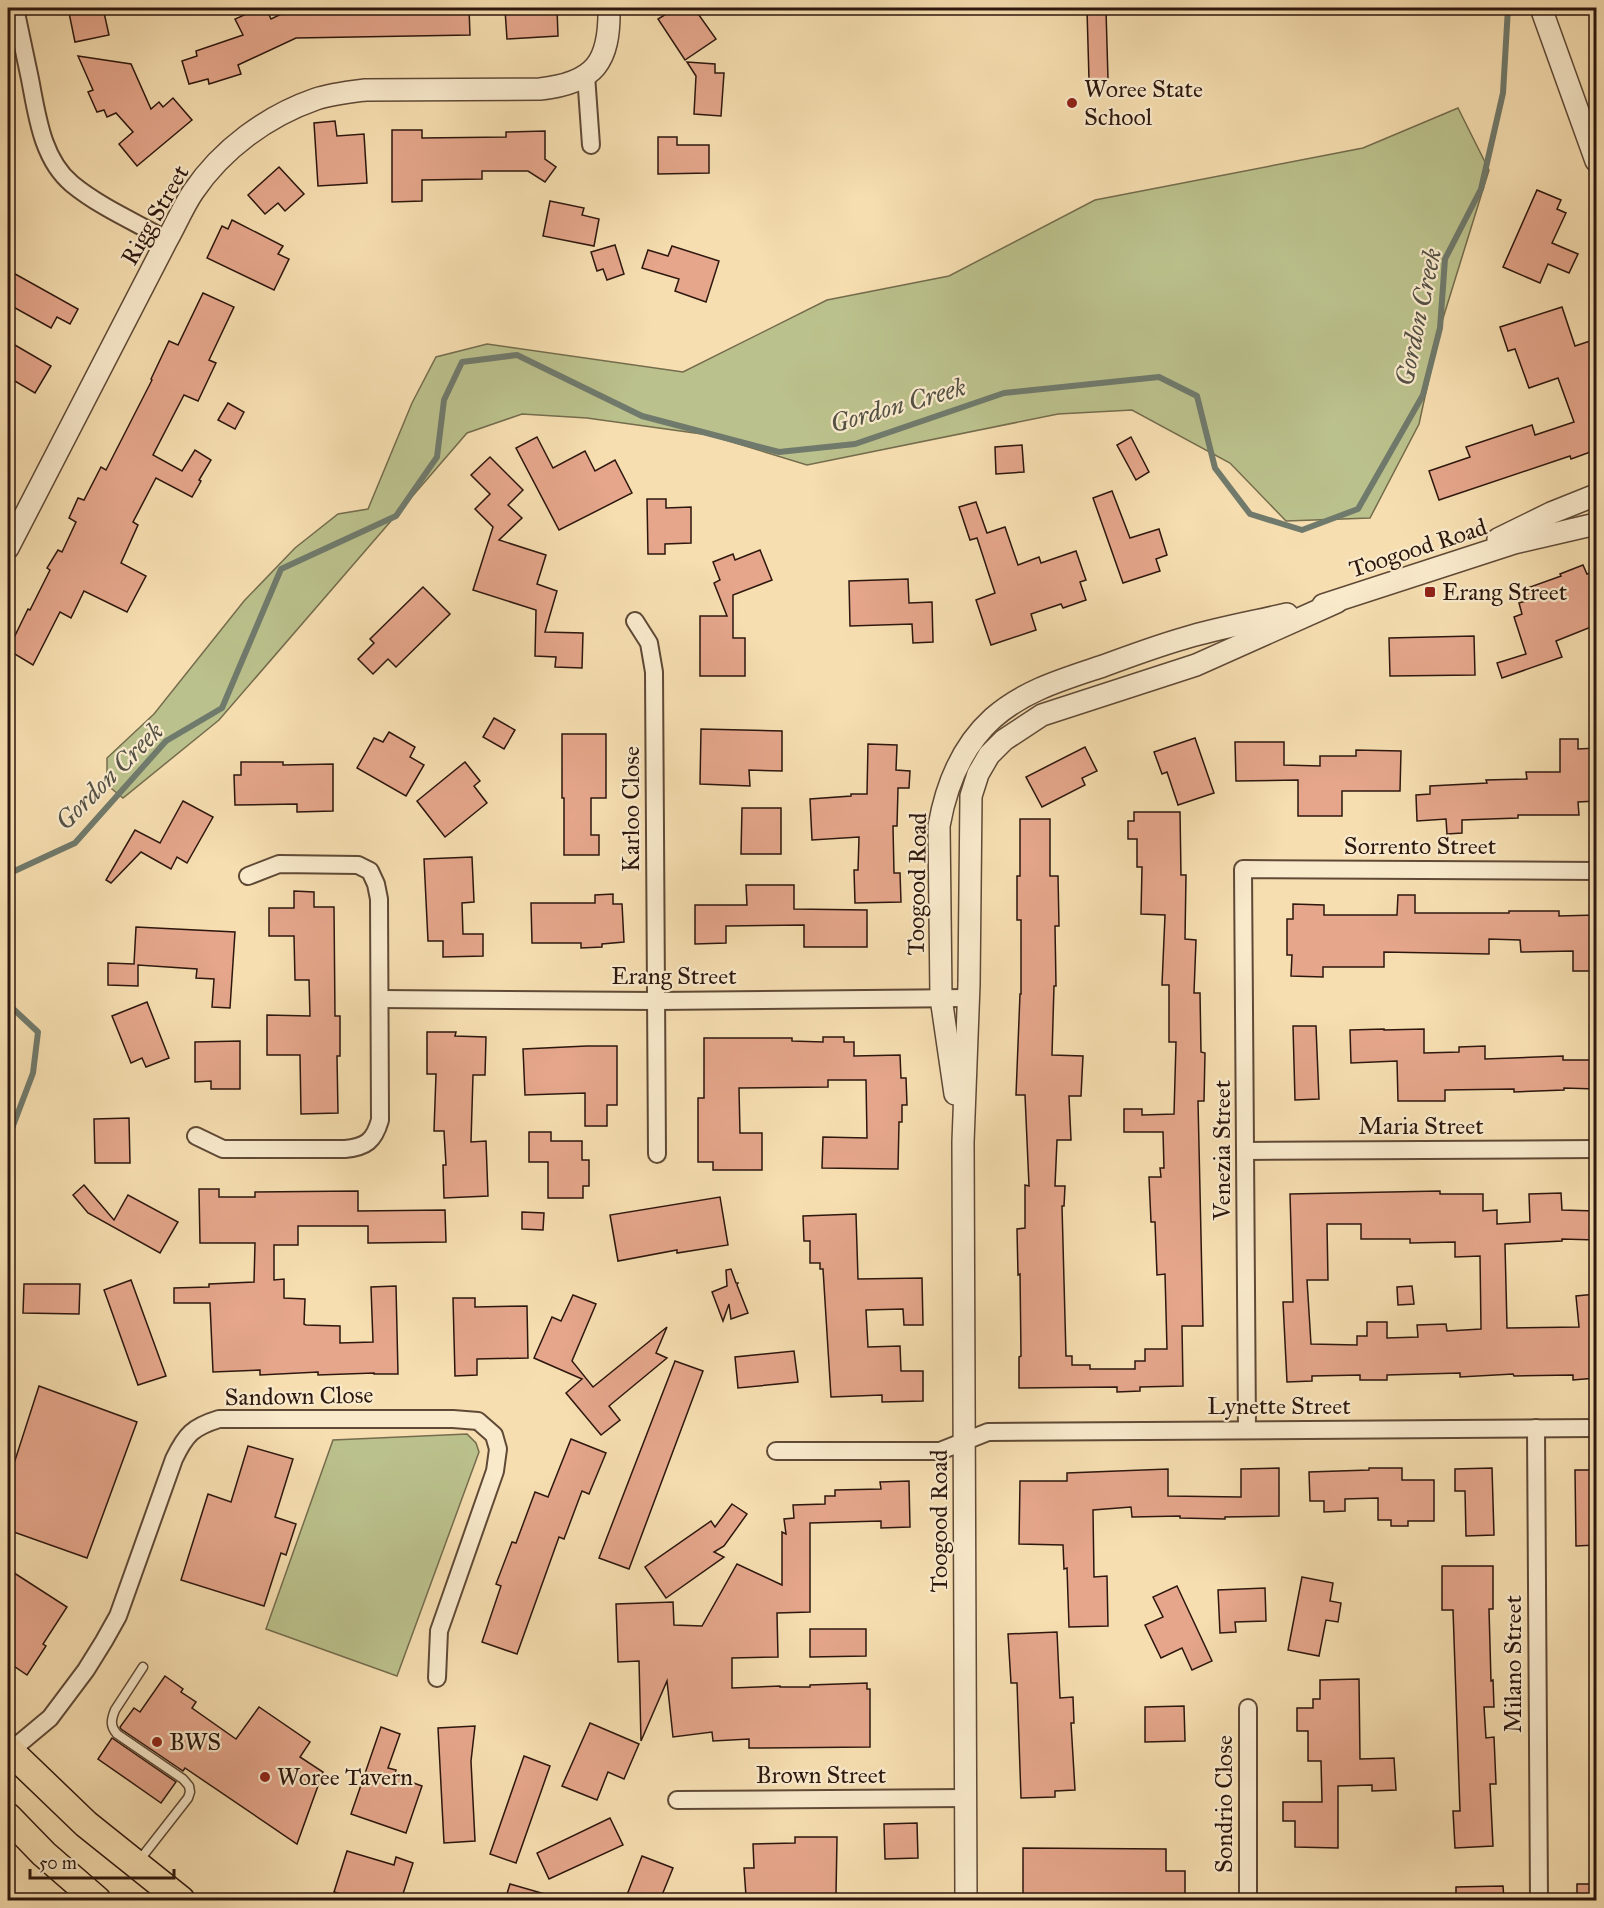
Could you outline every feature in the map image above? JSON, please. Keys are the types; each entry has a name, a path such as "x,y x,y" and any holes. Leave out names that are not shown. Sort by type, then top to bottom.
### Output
{"main road":[{"path":"8,1751 86,1824 181,1900"},
{"path":"8,1817 44,1854 97,1900"}],"street":[{"path":"15,8 41,132 60,170 70,183 94,200 167,240"},
{"name":"Rigg Street","path":"8,548 194,192 224,156 240,141 262,125 290,110 317,99 365,90 540,89 563,86 586,75 596,67 603,56 608,39 609,8"},
{"path":"1543,11 1596,161"},
{"path":"586,75 591,145"},
{"path":"1435,570 1551,513 1596,495"},
{"name":"Toogood Road","path":"963,1142 941,998 939,826 944,799 954,772 972,742 992,719 1016,700 1040,687 1186,638 1337,602 1515,543 1596,507"},
{"name":"Toogood Road","path":"1515,543 1596,524"},
{"name":"Toogood Road","path":"966,1900 963,1142 971,796 978,774 989,755 1004,740 1042,715 1196,665 1337,602"},
{"name":"Karloo Close","path":"634,621 649,643 654,672 657,1154"},
{"path":"196,1137 223,1149 357,1148 369,1142 377,1132 380,1120 379,898 370,871 358,865 279,864 248,876"},
{"name":"Sorrento Street","path":"1243,869 1596,871"},
{"name":"Venezia Street","path":"1243,869 1247,1430"},
{"name":"Erang Street","path":"380,999 656,1001 968,998"},
{"name":"Maria Street","path":"1246,1151 1596,1149"},
{"name":"Sandown Close","path":"8,1751 50,1718 92,1660 118,1616 174,1459 183,1441 192,1431 219,1419 453,1419 478,1421 494,1435 498,1449 495,1471 439,1631 437,1678"},
{"name":"Milano Street","path":"1536,1428 1539,1900"},
{"name":"Lynette Street","path":"776,1451 940,1451 988,1432 1596,1428"},
{"name":"Sondrio Close","path":"1248,1708 1248,1900"},
{"name":"Brown Street","path":"677,1800 966,1798"}],"lane":[{"path":"136,1866 171,1818 184,1806 190,1792 189,1786 183,1779 113,1729 112,1717 115,1710 143,1667"}],"green space":[{"path":"1458,108 1489,170 1440,328 1419,424 1370,518 1286,521 1230,463 1132,410 1058,414 807,465 709,435 587,418 522,414 467,433 219,720 123,798 107,785 107,758 154,714 244,601 295,548 338,514 368,509 412,403 436,357 487,344 683,372 827,300 949,276 1095,200 1363,148"},
{"path":"467,1434 476,1443 479,1452 397,1676 266,1629 333,1440"}],"building":[{"path":"68,8 103,8 109,35 75,42"},
{"path":"260,8 266,8 271,19 294,8 351,8 351,13 385,12 385,8 469,8 470,35 296,38 238,65 241,74 209,84 208,79 189,84 182,61 197,56 196,51 243,35 235,19"},
{"path":"557,8 558,36 507,39 505,10"},
{"path":"676,8 694,8 716,39 685,60 658,19"},
{"path":"1087,10 1106,10 1108,79 1089,79"},
{"path":"78,56 131,64 151,109 159,102 163,107 173,98 192,120 137,166 119,144 133,132 116,113 107,117 104,110 97,112 88,92 93,90"},
{"path":"687,62 715,64 715,73 724,73 721,116 694,114 696,76"},
{"path":"335,121 337,136 364,134 367,183 318,186 314,123"},
{"path":"392,130 422,130 422,138 506,137 506,132 545,131 545,159 556,167 545,182 528,171 482,171 482,179 422,180 422,201 392,202"},
{"path":"658,137 677,137 677,145 709,145 709,173 658,174"},
{"path":"279,167 304,194 285,211 278,203 265,214 248,195"},
{"path":"1537,190 1561,200 1557,209 1566,213 1552,243 1578,254 1569,273 1548,264 1540,283 1503,267"},
{"path":"550,201 584,208 582,215 599,219 594,246 543,236"},
{"path":"232,220 283,246 278,254 289,259 274,290 207,258 222,226 228,229"},
{"path":"615,245 624,274 607,280 603,269 597,271 591,252"},
{"path":"672,246 719,261 706,302 675,291 679,279 642,268 648,250 668,256"},
{"path":"8,270 78,309 70,324 57,317 51,328 8,304"},
{"path":"203,293 234,307 209,360 216,363 198,401 184,395 153,455 182,471 195,450 211,460 192,497 156,478 133,522 138,525 121,563 146,576 127,612 84,591 71,618 60,612 33,665 8,650 50,570 47,568 58,550 62,552 76,522 69,518 78,498 84,500 101,467 106,470 152,380 169,341 178,345"},
{"path":"1562,307 1575,346 1596,339 1596,450 1571,459 1570,456 1439,500 1429,471 1470,457 1466,447 1532,425 1535,435 1574,422 1558,378 1529,388 1515,349 1508,351 1500,327"},
{"path":"8,341 51,366 35,393 8,377"},
{"path":"228,403 244,412 235,429 218,420"},
{"path":"537,437 553,468 585,451 595,471 615,460 632,493 559,530 516,448"},
{"path":"1131,437 1149,472 1136,480 1117,445"},
{"path":"1022,445 1024,472 996,474 995,447"},
{"path":"490,457 523,490 508,505 522,518 499,540 546,555 537,584 557,591 545,632 583,633 582,668 555,667 556,657 535,656 536,610 473,590 493,527 475,509 490,494 471,475"},
{"path":"1112,491 1130,538 1159,529 1167,555 1156,559 1160,571 1123,583 1093,498"},
{"path":"647,499 666,499 666,508 691,507 691,543 665,544 665,554 648,554"},
{"path":"976,502 987,533 1005,527 1018,565 1039,557 1041,563 1076,551 1086,580 1080,582 1086,600 1063,608 1061,604 1031,614 1036,630 991,645 976,600 995,593 977,538 970,540 959,507"},
{"path":"760,550 772,580 733,595 733,638 745,638 745,676 700,676 700,616 727,616 714,583 720,580 713,562 733,554 735,560"},
{"path":"1583,565 1587,574 1596,571 1596,625 1556,641 1562,657 1502,678 1497,663 1526,654 1514,617 1522,614 1519,603 1526,601 1522,590 1561,576 1560,574"},
{"path":"908,579 909,603 932,602 933,642 913,643 912,624 850,626 849,581"},
{"path":"423,587 450,614 396,667 388,659 373,674 358,659 374,643 370,639"},
{"path":"1474,636 1475,675 1390,676 1389,638"},
{"path":"494,718 515,730 504,749 483,737"},
{"path":"701,729 782,731 782,771 749,770 750,786 700,784"},
{"path":"389,732 415,747 410,757 424,765 406,796 357,768 374,738 383,742"},
{"path":"562,734 606,734 606,798 591,798 591,835 599,835 599,855 564,855"},
{"path":"1195,738 1214,793 1178,805 1167,772 1162,774 1154,752"},
{"path":"1560,739 1578,739 1578,749 1596,748 1596,801 1578,802 1579,815 1518,815 1518,818 1462,820 1462,833 1447,834 1446,819 1417,821 1416,795 1430,794 1430,786 1487,783 1486,780 1527,779 1526,772 1560,772"},
{"path":"1235,742 1284,742 1284,765 1320,766 1320,756 1356,756 1356,750 1401,751 1400,791 1342,791 1342,816 1298,816 1298,780 1236,781"},
{"path":"868,744 897,745 896,770 910,771 909,788 898,788 897,826 893,826 894,873 900,873 901,902 855,903 854,870 858,870 859,837 812,840 810,799 867,794"},
{"path":"1085,747 1097,771 1082,778 1085,785 1042,807 1026,777"},
{"path":"241,762 283,762 283,765 333,764 333,811 297,812 297,804 235,805 234,775 241,775"},
{"path":"465,762 480,781 474,786 487,803 445,837 417,801"},
{"path":"183,801 213,817 187,863 177,857 171,869 141,852 111,883 106,880 135,830 160,843"},
{"path":"742,808 781,808 781,854 741,854"},
{"path":"1134,812 1180,812 1181,875 1186,875 1185,939 1196,940 1194,993 1200,993 1201,1052 1205,1053 1204,1101 1198,1101 1203,1326 1182,1326 1183,1386 1140,1387 1140,1391 1117,1392 1117,1387 1019,1388 1020,1274 1018,1275 1017,1229 1025,1228 1025,1185 1029,1186 1025,1095 1016,1095 1021,994 1021,920 1017,920 1020,819 1050,819 1050,876 1058,876 1059,926 1055,926 1056,986 1054,986 1052,1055 1083,1056 1081,1096 1069,1096 1071,1140 1057,1140 1055,1186 1065,1186 1064,1206 1062,1206 1066,1356 1072,1356 1072,1365 1090,1365 1090,1369 1135,1369 1135,1361 1145,1361 1145,1349 1167,1349 1165,1274 1157,1275 1155,1222 1151,1222 1149,1177 1161,1177 1160,1168 1164,1168 1163,1132 1124,1132 1124,1109 1142,1109 1142,1115 1174,1114 1176,1042 1169,1042 1169,985 1162,985 1165,915 1141,914 1142,867 1137,867 1137,839 1128,839 1128,821 1134,821"},
{"path":"472,857 474,902 462,903 463,934 483,934 483,956 443,957 443,941 428,941 424,859"},
{"path":"746,885 794,885 794,909 867,910 867,947 804,947 804,925 726,926 726,943 695,944 695,905 747,905"},
{"path":"294,891 314,892 314,907 334,907 335,1016 340,1016 340,1056 337,1056 338,1113 301,1114 300,1055 267,1055 267,1015 310,1016 309,980 295,980 294,936 269,936 269,908 294,908"},
{"path":"613,894 613,904 622,904 624,942 602,944 602,947 581,948 581,943 532,943 531,903 595,903 595,895"},
{"path":"1398,895 1415,895 1415,913 1559,911 1559,916 1596,915 1596,971 1573,971 1573,951 1521,952 1520,940 1489,939 1489,954 1384,952 1384,967 1323,967 1323,977 1291,976 1292,955 1287,955 1287,919 1293,919 1293,904 1324,905 1324,915 1397,915"},
{"path":"136,927 235,932 230,1008 212,1007 214,979 196,978 197,969 138,965 138,986 108,985 108,963 134,964"},
{"path":"147,1002 169,1058 146,1067 142,1058 131,1063 112,1016"},
{"path":"1293,1026 1316,1026 1319,1099 1295,1100"},
{"path":"1424,1029 1424,1053 1459,1052 1459,1047 1485,1046 1485,1059 1563,1056 1563,1060 1596,1060 1596,1089 1564,1088 1564,1090 1514,1092 1514,1089 1445,1090 1445,1101 1398,1101 1397,1061 1351,1063 1350,1030"},
{"path":"427,1032 456,1032 455,1036 486,1037 485,1075 473,1075 471,1142 486,1141 488,1196 444,1198 443,1165 446,1165 444,1131 434,1131 436,1074 427,1074"},
{"path":"823,1037 844,1037 844,1042 854,1042 854,1056 900,1055 901,1078 906,1078 907,1105 902,1105 902,1122 899,1122 898,1169 822,1168 823,1137 867,1138 866,1080 828,1080 828,1087 739,1088 740,1133 762,1133 762,1170 713,1170 713,1162 698,1162 698,1098 704,1098 704,1038 792,1038 792,1041 823,1042"},
{"path":"240,1041 240,1089 211,1089 211,1081 195,1082 195,1042"},
{"path":"617,1046 617,1105 607,1105 607,1126 585,1126 585,1093 525,1095 523,1049"},
{"path":"129,1118 130,1163 95,1163 94,1119"},
{"path":"529,1132 551,1132 551,1141 582,1141 582,1160 589,1160 589,1186 583,1186 583,1198 548,1198 548,1162 529,1162"},
{"path":"84,1185 114,1220 128,1195 178,1222 160,1253 88,1213 73,1195"},
{"path":"199,1189 219,1189 219,1197 255,1197 255,1192 358,1191 358,1211 445,1210 446,1242 368,1243 368,1226 298,1226 298,1245 274,1245 274,1280 284,1279 284,1298 305,1299 304,1324 306,1325 340,1326 340,1343 373,1342 371,1287 396,1286 398,1374 318,1375 318,1372 260,1375 260,1370 213,1372 210,1303 174,1303 174,1288 254,1282 255,1243 200,1243"},
{"path":"1440,1191 1440,1194 1483,1194 1483,1211 1497,1210 1497,1224 1530,1222 1529,1194 1561,1193 1562,1210 1596,1211 1596,1240 1562,1239 1562,1241 1505,1244 1507,1328 1579,1327 1576,1296 1596,1294 1596,1378 1573,1380 1573,1375 1514,1376 1513,1374 1460,1377 1460,1373 1387,1375 1387,1380 1360,1380 1360,1375 1312,1376 1312,1381 1287,1382 1283,1302 1293,1302 1290,1194","holes":["1327,1224 1361,1224 1361,1239 1410,1239 1410,1243 1455,1242 1455,1257 1480,1256 1481,1329 1447,1331 1446,1324 1417,1325 1418,1337 1387,1338 1387,1322 1367,1322 1367,1336 1357,1336 1357,1345 1311,1344 1307,1280 1328,1280"]},
{"path":"720,1197 728,1245 677,1253 677,1250 618,1261 610,1215"},
{"path":"522,1212 544,1213 543,1230 522,1229"},
{"path":"856,1214 858,1279 922,1278 923,1325 904,1325 903,1309 866,1310 868,1347 900,1346 901,1371 923,1371 923,1401 882,1402 882,1395 831,1397 823,1269 820,1269 820,1263 810,1263 810,1241 804,1241 803,1216"},
{"path":"731,1269 748,1313 731,1319 729,1304 723,1321 712,1292 727,1286 726,1270"},
{"path":"131,1280 166,1376 138,1385 104,1290"},
{"path":"24,1284 80,1284 79,1314 23,1313"},
{"path":"1412,1286 1414,1304 1398,1305 1397,1287"},
{"path":"573,1295 596,1304 572,1361 593,1387 667,1327 656,1353 667,1358 609,1406 620,1420 601,1435 566,1393 582,1379 534,1358 552,1317 561,1321"},
{"path":"453,1298 475,1298 475,1307 527,1306 528,1358 477,1359 477,1375 455,1376"},
{"path":"794,1351 798,1382 738,1388 735,1357"},
{"path":"675,1361 703,1371 629,1569 599,1558"},
{"path":"39,1386 137,1422 87,1558 8,1530 8,1482"},
{"path":"571,1439 606,1453 589,1494 582,1491 564,1539 559,1537 517,1654 482,1642 501,1586 496,1584 512,1542 516,1543 535,1492 548,1497"},
{"path":"248,1446 293,1459 275,1517 296,1524 286,1555 281,1553 264,1606 181,1580 208,1494 231,1502"},
{"path":"1279,1468 1279,1516 1225,1517 1225,1519 1180,1518 1180,1516 1132,1517 1131,1507 1093,1510 1094,1577 1107,1576 1108,1626 1069,1627 1067,1568 1064,1569 1063,1545 1019,1544 1020,1481 1067,1481 1067,1473 1168,1469 1168,1496 1241,1497 1241,1469"},
{"path":"1369,1468 1402,1468 1402,1480 1434,1480 1434,1521 1408,1521 1408,1526 1391,1526 1391,1520 1378,1520 1378,1498 1345,1499 1345,1511 1324,1512 1324,1501 1310,1501 1309,1472 1369,1470"},
{"path":"1492,1468 1494,1535 1466,1536 1465,1491 1455,1491 1455,1469"},
{"path":"1575,1470 1596,1470 1596,1545 1576,1546"},
{"path":"909,1481 910,1527 881,1528 881,1521 810,1523 810,1612 777,1613 778,1657 732,1658 732,1688 810,1687 810,1685 867,1683 867,1689 870,1689 870,1747 749,1748 749,1739 713,1741 712,1732 673,1737 667,1681 641,1741 639,1661 618,1662 616,1604 673,1602 674,1625 702,1626 737,1564 782,1585 782,1532 786,1534 784,1519 794,1518 793,1505 825,1504 825,1496 835,1496 835,1490 881,1489 880,1482"},
{"path":"732,1504 747,1514 724,1546 714,1552 724,1557 666,1598 645,1567 711,1521 715,1527"},
{"path":"1442,1566 1493,1566 1493,1609 1489,1609 1494,1707 1484,1707 1486,1738 1494,1737 1496,1784 1490,1784 1493,1846 1455,1848 1453,1811 1460,1811 1453,1610 1442,1610"},
{"path":"8,1569 67,1607 43,1644 46,1646 27,1675 8,1662"},
{"path":"1302,1577 1333,1583 1330,1601 1341,1603 1338,1622 1326,1620 1319,1656 1288,1650"},
{"path":"1177,1586 1212,1661 1192,1670 1182,1648 1161,1658 1145,1625 1163,1617 1153,1597"},
{"path":"1265,1588 1266,1621 1235,1622 1236,1632 1220,1633 1218,1590"},
{"path":"810,1629 866,1629 866,1656 810,1657"},
{"path":"1057,1632 1060,1698 1073,1697 1074,1723 1071,1723 1075,1790 1055,1791 1055,1797 1021,1798 1017,1683 1011,1683 1008,1634"},
{"path":"165,1676 183,1689 181,1692 196,1702 192,1708 236,1739 259,1707 310,1742 300,1757 323,1772 297,1844 185,1768 183,1771 121,1729 120,1727 134,1708 140,1712"},
{"path":"1359,1679 1360,1759 1394,1758 1396,1790 1372,1791 1372,1785 1338,1786 1338,1848 1295,1847 1295,1821 1283,1821 1283,1802 1322,1802 1321,1761 1308,1761 1308,1731 1297,1731 1297,1708 1313,1708 1313,1699 1320,1699 1320,1680"},
{"path":"1184,1706 1185,1741 1145,1742 1145,1707"},
{"path":"590,1723 639,1744 624,1779 608,1772 597,1800 562,1786"},
{"path":"475,1726 471,1761 475,1841 444,1843 438,1728"},
{"path":"381,1727 400,1734 388,1768 396,1770 394,1776 422,1786 406,1833 351,1814"},
{"path":"112,1738 176,1782 161,1803 98,1759"},
{"path":"524,1756 550,1766 516,1863 490,1854"},
{"path":"610,1818 623,1845 549,1879 537,1853"},
{"path":"917,1823 918,1858 885,1859 884,1824"},
{"path":"795,1837 837,1837 836,1895 781,1895 781,1900 755,1900 755,1895 746,1896 744,1868 754,1868 753,1844 795,1843"},
{"path":"1023,1848 1166,1849 1166,1871 1185,1871 1185,1900 1023,1900"},
{"path":"347,1851 394,1865 396,1857 413,1863 401,1900 362,1900 334,1892"},
{"path":"642,1856 673,1868 660,1900 625,1900"},
{"path":"510,1884 552,1896 552,1900 505,1900"},
{"path":"1577,1884 1596,1884 1596,1900 1577,1900"},
{"path":"1503,1886 1504,1900 1456,1900 1456,1887"}],"waterway":[{"name":"Gordon Creek","path":"8,874 75,843 166,741 222,708 281,569 396,516 437,457 444,400 462,362 517,355 642,416 779,452 855,444 1004,393 1159,377 1197,396 1215,468 1250,514 1302,530 1358,509 1423,395 1440,328 1445,259 1481,189 1503,93 1508,8"},
{"name":"Gordon Creek","path":"8,1004 38,1032 33,1073 8,1139"}],"place":[{"name":"Woree State School","path":"1072,103"},
{"name":"Erang Street","path":"1430,592"},
{"name":"BWS","path":"157,1742"},
{"name":"Woree Tavern","path":"265,1777"}]}
